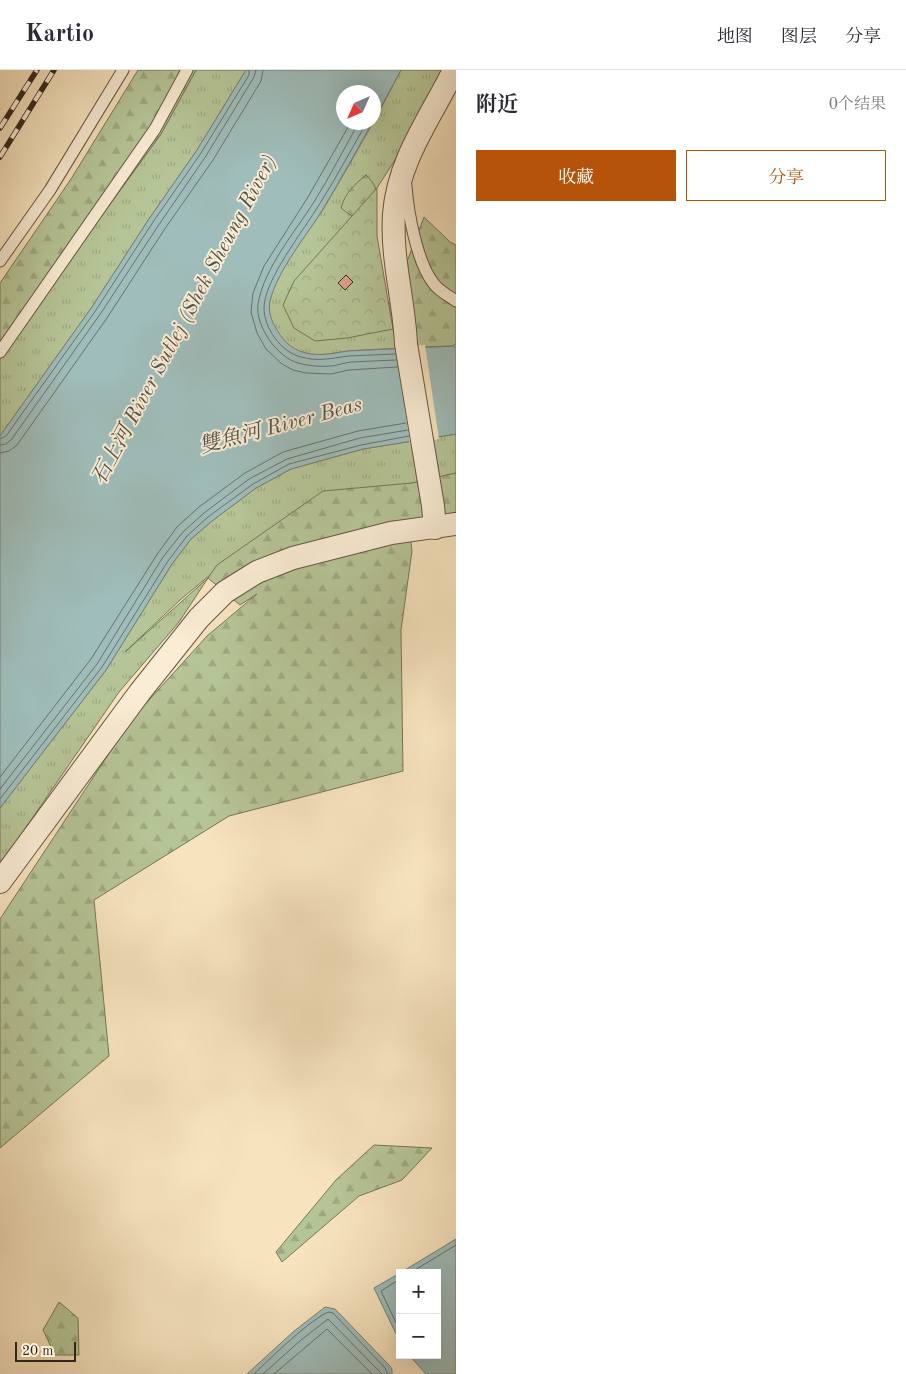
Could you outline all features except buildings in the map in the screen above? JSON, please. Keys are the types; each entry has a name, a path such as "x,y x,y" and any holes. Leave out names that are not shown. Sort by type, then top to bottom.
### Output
{"street":[{"path":"0,882 140,692 199,618 225,592 257,572 293,558 391,533 446,526 433,506 406,344 405,320 394,250 394,223 395,206 404,166 454,70"}],"lane":[{"path":"0,260 50,190 123,70"},
{"path":"0,352 155,129 187,70"},
{"path":"404,166 408,208 423,264 434,284 456,301"}],"green space":[{"path":"138,70 196,70 161,134 0,355 0,283 71,179"},
{"path":"196,70 246,70 197,150 149,219 92,307 0,436 0,355 161,134"},
{"path":"401,70 443,70 395,160 377,188 353,216 365,306 389,303 407,326 419,347 348,351 317,355 305,354 287,345 274,327 269,313 271,295 283,270 324,208 369,130 381,130 381,109"},
{"path":"366,175 372,181 375,188 377,195 375,204 353,217 341,208 350,190"},
{"path":"377,188 377,236 393,329 347,338 315,341 294,328 283,305 294,281"},
{"path":"424,217 450,242 456,245 456,344 452,346 419,347 407,326 397,288"},
{"path":"456,434 456,473 412,483 210,575 180,600 125,652 208,578 179,622 119,692 0,865 0,808 106,670 172,564 191,539 256,488 291,469 363,449"},
{"path":"456,473 456,524 410,534 412,551 401,630 403,771 229,816 94,900 109,1056 0,1148 0,919 131,720 207,636 257,594 240,605 208,578 217,565 323,491 412,483"},
{"path":"374,1145 432,1148 402,1180 359,1196 282,1262 276,1252 336,1180"},
{"path":"59,1302 78,1318 79,1355 55,1355 43,1330"}],"water":[{"path":"246,70 401,70 381,107 381,85 336,85 336,130 368,130 323,209 279,278 270,301 270,312 273,323 283,339 299,351 307,353 326,354 347,351 456,346 456,434 363,449 291,469 256,488 212,521 191,539 172,564 106,670 0,808 0,436 92,307 149,219 197,150"},
{"path":"456,1239 456,1374 426,1374 413,1359 441,1359 441,1269 407,1269"},
{"path":"396,1275 396,1334 374,1288"},
{"path":"325,1307 335,1309 389,1365 392,1369 392,1374 247,1374 293,1332"}],"pier":[{"path":"425,345 439,439 410,444 395,346"}],"railway":[{"path":"0,128 37,70"},
{"path":"0,157 54,70"}],"water label":[{"name":"石上河 River Sutlej (Shek Sheung River)","path":"185,320"},
{"name":"雙魚河 River Beas","path":"281,426"}]}
